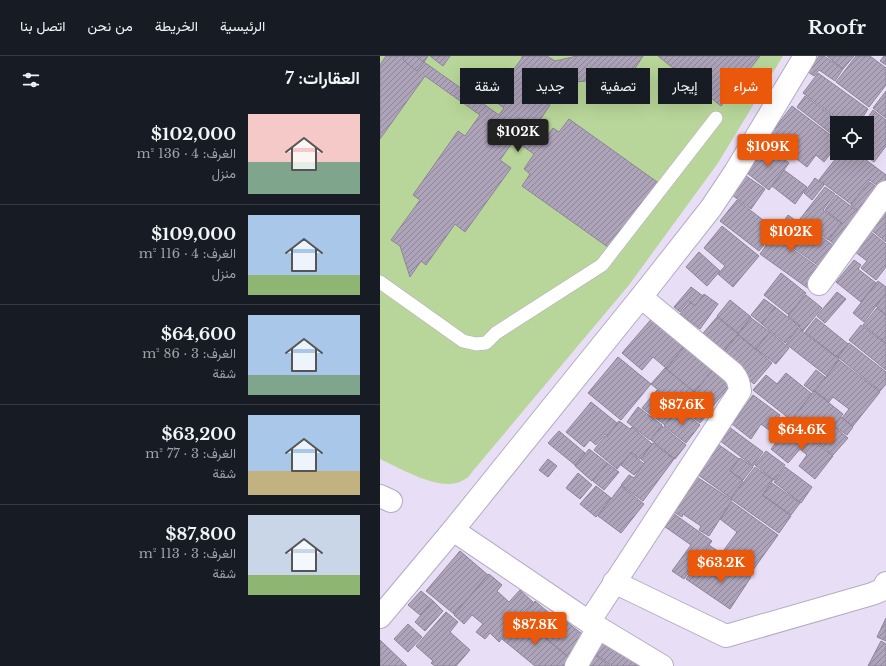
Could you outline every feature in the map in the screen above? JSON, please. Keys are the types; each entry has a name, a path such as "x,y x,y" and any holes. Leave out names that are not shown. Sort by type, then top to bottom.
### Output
{"street":[{"path":"380,617 453,530 711,208 735,172 805,56"},
{"path":"819,284 886,192"},
{"path":"576,666 593,625 614,582 740,391 740,384 733,373 641,297"},
{"path":"453,530 593,625 662,666"},
{"path":"614,582 726,636 872,594 885,588"}],"lane":[{"path":"380,282 463,341 476,344 486,342 496,333 602,265 716,118"}],"green space":[{"path":"380,56 783,56 772,74 772,68 720,68 720,104 754,104 718,163 629,285 466,479 456,483 446,484 434,482 410,474 380,459"}],"building":[{"path":"386,56 428,56 424,62 460,87 460,101 425,76 380,139 380,65"},
{"path":"405,56 416,56 424,62 417,71 403,60"},
{"path":"430,56 450,56 443,66"},
{"path":"522,56 547,56 555,61 577,56 643,56 635,68 586,68 586,81 578,82 578,68 522,68 522,104 550,105 534,129 519,118 513,126 541,145 553,128 559,132 569,119 660,184 612,250 522,186 530,174 524,169 534,154 514,140 500,160 511,168 465,232 455,224 426,265 421,261 410,277 400,246 391,240 420,200 413,195 458,131 465,136 480,115 464,104 483,104 499,115 504,108 499,104 514,104 514,69"},
{"path":"658,56 760,56 751,68 720,68 720,104 723,104 721,106 712,99 712,68 673,68"},
{"path":"819,56 824,56 843,69 835,81 819,70 814,76 808,72"},
{"path":"827,56 854,56 843,69"},
{"path":"856,56 870,56 886,68 886,85 869,107 836,82"},
{"path":"884,56 886,56 886,65 880,61"},
{"path":"818,73 868,109 864,116 834,116 803,93"},
{"path":"886,91 886,118 873,108"},
{"path":"805,96 832,116 830,116 830,133 797,107"},
{"path":"792,106 830,135 830,154 824,162 816,155 807,167 768,137"},
{"path":"873,110 886,120 886,146 874,162 871,160 874,160 874,116 869,116"},
{"path":"767,147 789,163 769,190 747,173"},
{"path":"835,160 866,160 886,175 886,184 882,190 870,180 851,204 819,180"},
{"path":"784,170 807,187 795,204 772,186"},
{"path":"746,176 765,189 751,209 732,195"},
{"path":"815,178 824,185 812,200 804,193"},
{"path":"870,182 880,190 862,214 851,205"},
{"path":"825,187 835,194 823,210 841,223 828,240 800,219"},
{"path":"836,195 862,215 838,247 829,240 842,223 825,210"},
{"path":"737,200 776,230 759,251 720,221"},
{"path":"886,210 886,242 865,225"},
{"path":"788,215 806,228 791,248 822,270 809,289 760,254"},
{"path":"722,226 759,256 733,287 718,274 725,266 704,248"},
{"path":"807,227 837,248 822,268 792,247"},
{"path":"866,228 886,244 886,267 876,280 861,268 867,261 850,248"},
{"path":"699,252 720,271 707,286 686,267"},
{"path":"854,260 861,265 858,269 876,283 861,302 836,282"},
{"path":"781,273 806,293 789,315 764,295"},
{"path":"878,281 886,287 886,293 864,322 853,313"},
{"path":"691,287 703,296 695,306 689,301 680,312 674,307"},
{"path":"837,292 846,299 825,323 817,316"},
{"path":"704,294 718,304 700,329 680,314 690,302 695,306"},
{"path":"886,294 886,315 876,306"},
{"path":"806,295 822,308 803,331 799,327 800,326 788,316"},
{"path":"764,299 775,307 762,324 751,315"},
{"path":"730,300 751,317 738,333 717,316"},
{"path":"775,307 799,326 785,343 762,324"},
{"path":"877,308 886,315 886,343 863,325"},
{"path":"654,316 686,344 666,368 653,357 642,370 622,353"},
{"path":"717,317 738,334 720,355 699,338"},
{"path":"751,318 770,332 756,349 738,334"},
{"path":"816,318 848,344 837,357 805,332"},
{"path":"861,325 886,344 886,370 849,340"},
{"path":"798,328 839,359 827,376 786,344"},
{"path":"770,332 789,348 776,364 756,349"},
{"path":"738,335 772,363 754,384 720,356"},
{"path":"689,342 716,365 694,392 666,369"},
{"path":"849,343 886,372 886,384 880,391 838,357"},
{"path":"618,357 651,384 621,420 588,393"},
{"path":"839,360 880,392 853,426 842,418 849,409 833,397 829,402 815,391"},
{"path":"717,365 735,380 713,406 695,392"},
{"path":"665,368 693,391 680,408 651,384"},
{"path":"816,370 825,377 813,392 804,385"},
{"path":"786,373 812,394 791,420 753,390 766,375 777,384"},
{"path":"657,390 679,408 665,425 642,408"},
{"path":"814,391 843,414 833,426 848,438 833,455 791,421"},
{"path":"693,392 713,408 700,423 681,408"},
{"path":"753,395 780,415 769,430 761,424 751,439 732,424"},
{"path":"591,402 617,423 607,436 605,434 596,445 590,440 584,447 566,432"},
{"path":"638,407 662,425 650,440 627,422"},
{"path":"679,408 700,425 686,443 664,426"},
{"path":"841,417 853,427 847,435 834,426"},
{"path":"619,421 630,429 632,427 652,444 640,459 631,452 617,469 594,450 605,436 607,437"},
{"path":"791,424 833,456 815,479 799,466 807,455 800,449 788,463 771,449"},
{"path":"662,426 686,445 675,459 651,440"},
{"path":"729,427 763,452 753,466 719,440"},
{"path":"559,431 585,453 575,465 548,443"},
{"path":"712,440 739,459 730,471 743,481 731,498 691,470"},
{"path":"653,443 674,459 643,501 621,485 629,475 634,478 645,462 641,459"},
{"path":"589,449 607,463 592,481 575,466"},
{"path":"766,451 785,465 774,480 755,465"},
{"path":"631,453 644,464 634,475 621,465"},
{"path":"740,458 753,467 743,480 730,471"},
{"path":"548,459 557,466 548,477 539,470"},
{"path":"607,463 619,472 604,490 593,481"},
{"path":"755,467 773,480 762,495 791,516 779,533 731,499"},
{"path":"785,467 812,487 801,503 774,482"},
{"path":"689,472 732,500 709,536 699,530 701,526 683,514 682,517 666,507"},
{"path":"578,473 592,485 580,499 566,488"},
{"path":"772,483 800,503 791,515 763,495"},
{"path":"596,486 611,498 596,517 580,504"},
{"path":"621,486 644,504 621,533 598,516"},
{"path":"732,502 778,535 753,570 724,550 737,532 720,519"},
{"path":"670,511 712,541 684,579 672,571 691,545 661,524"},
{"path":"709,545 732,561 719,579 696,564"},
{"path":"460,551 488,575 454,614 426,591"},
{"path":"730,563 751,577 730,609 686,579 696,565 719,580"},
{"path":"489,574 502,585 497,591 509,602 520,590 533,602 499,642 490,633 485,639 476,632 483,624 472,615 464,624 454,615"},
{"path":"421,591 433,601 420,615 408,605"},
{"path":"433,601 443,611 425,631 415,622"},
{"path":"535,601 561,623 547,639 521,618"},
{"path":"446,612 458,622 450,632 470,650 456,666 435,666 431,663 433,661 416,646"},
{"path":"520,617 573,661 569,666 535,666 502,639"},
{"path":"886,618 886,641 877,637"},
{"path":"564,620 586,637 572,660 547,639"},
{"path":"408,624 422,637 408,652 394,639"},
{"path":"601,637 642,666 612,666 591,651"},
{"path":"380,640 407,666 380,666"},
{"path":"881,641 886,644 886,666 868,666"},
{"path":"590,651 610,666 581,666"}]}
